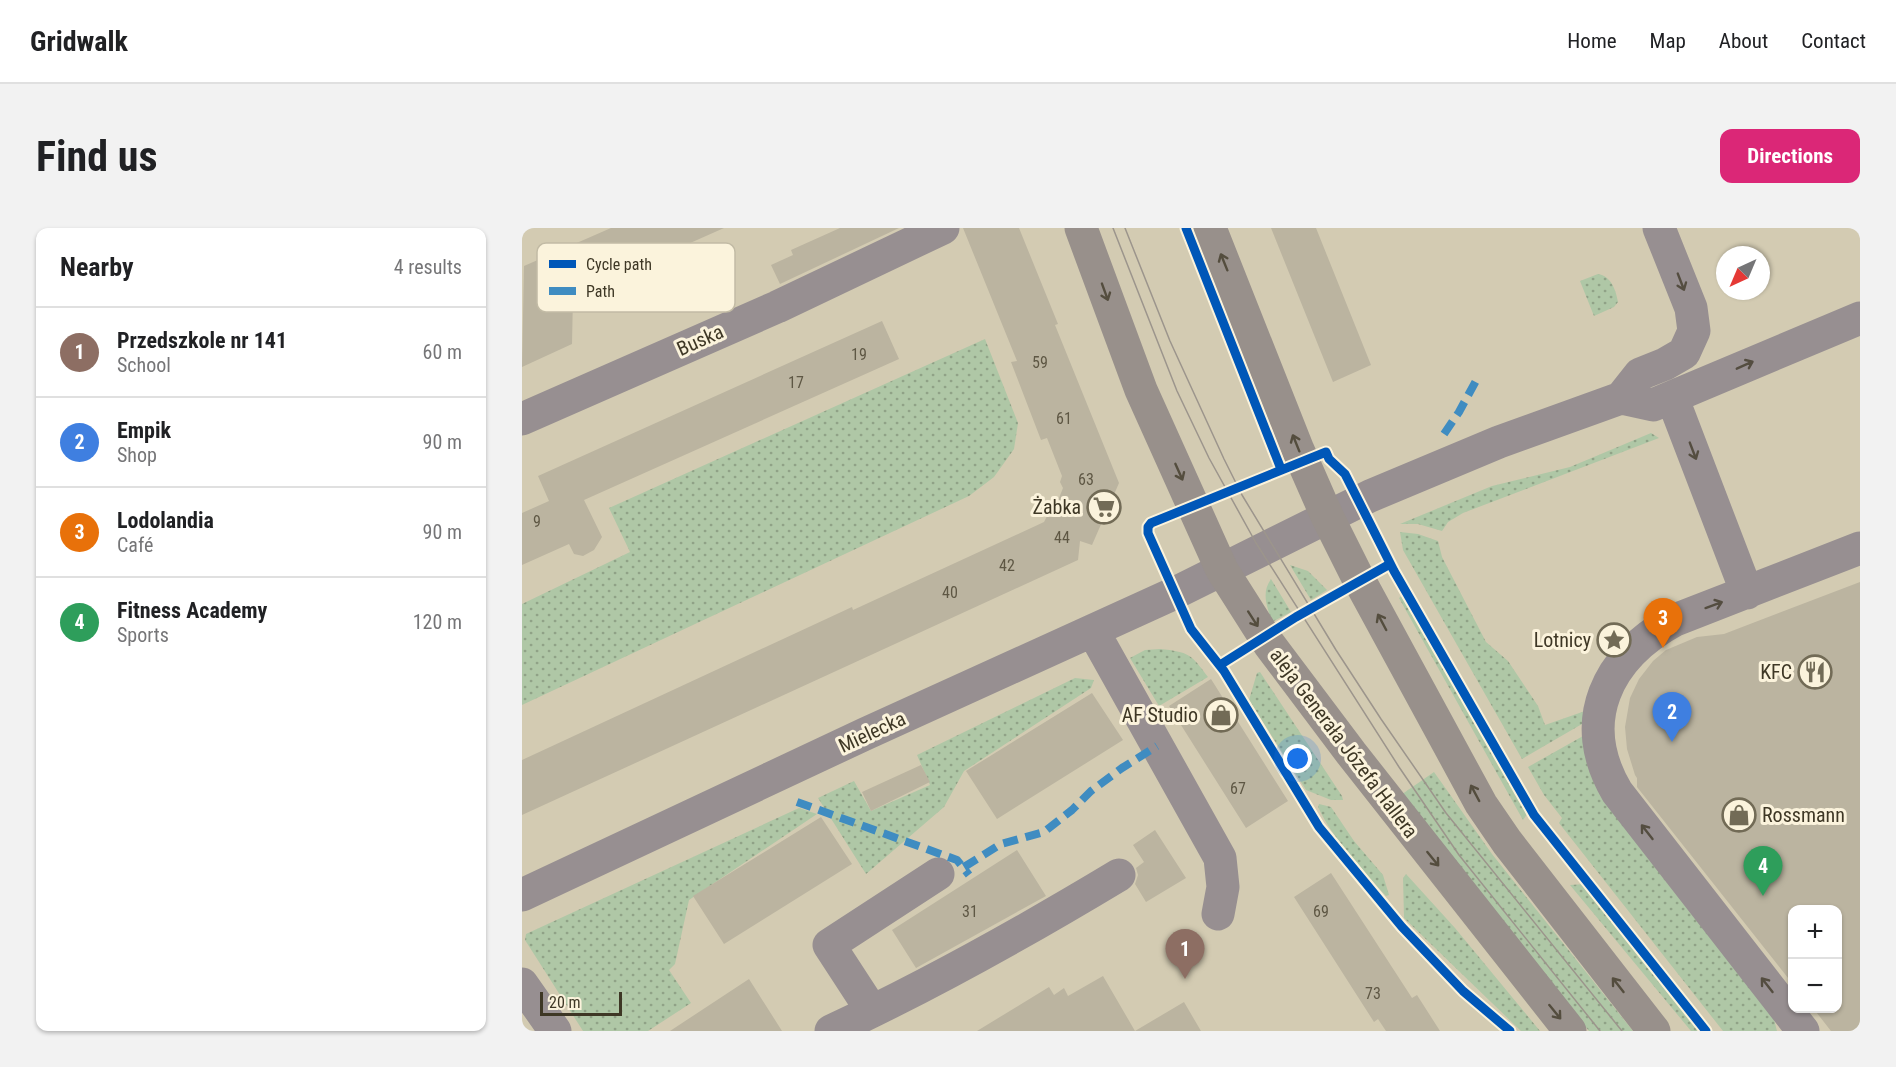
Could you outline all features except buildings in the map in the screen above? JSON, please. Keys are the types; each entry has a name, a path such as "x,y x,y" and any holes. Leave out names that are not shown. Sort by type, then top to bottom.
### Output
{"main road":[{"name":"aleja Generała Józefa Hallera","path":"1081,228 1141,390 1222,570 1269,644 1337,735 1570,1031"},
{"path":"1210,228 1298,450 1327,516 1357,576 1481,804 1507,842 1654,1031"}],"street":[{"name":"Buska","path":"522,418 777,307 943,228"},
{"path":"1659,228 1691,308 1694,331 1684,353 1640,374 1621,398 1653,405 1860,318"},
{"path":"1672,397 1747,592"},
{"name":"Mielecka","path":"522,895 1093,631 1222,570 1327,516 1499,442 1621,398"},
{"path":"1803,1031 1617,792 1608,777 1602,752 1598,722 1600,702 1616,671 1631,652 1653,632 1675,620 1860,548"},
{"path":"1093,631 1220,858 1223,887 1218,914"},
{"path":"872,1011 829,945 938,874"},
{"path":"831,1031 1056,913 1119,875"},
{"path":"522,984 555,1031"}],"green space":[{"path":"1598,274 1610,281 1618,302 1614,307 1594,316 1580,281"},
{"path":"985,339 1018,423 1014,449 994,477 969,496 522,705 522,604 630,552 609,508"},
{"path":"1651,433 1659,438 1463,513 1448,522 1442,531 1418,524 1400,524 1492,486 1570,467"},
{"path":"1400,532 1418,534 1438,541 1442,557 1486,642 1508,661 1538,706 1545,725 1585,711 1582,724 1522,759 1403,550"},
{"path":"1290,565 1308,571 1327,590 1311,600"},
{"path":"1271,579 1291,612 1272,622 1266,595"},
{"path":"1403,595 1528,813 1523,820 1399,598"},
{"path":"1160,649 1183,653 1193,659 1208,677 1159,706 1130,658 1145,650"},
{"path":"1260,672 1343,800 1331,800 1306,790 1249,700 1257,673"},
{"path":"1075,678 1094,680 1091,688 964,771 944,807 866,874 818,798 854,781 871,811 930,785 917,755"},
{"path":"1583,736 1587,762 1602,798 1773,1015 1777,1031 1723,1031 1559,823 1562,818 1544,795 1528,767"},
{"path":"1434,772 1492,854 1633,1031 1589,1031 1398,797"},
{"path":"1319,804 1331,807 1354,841 1383,875 1389,895 1386,896 1340,843 1324,819 1318,807"},
{"path":"799,808 817,814 689,900 675,964 669,970 691,1003 648,1031 583,1031 525,940 526,934"},
{"path":"1406,874 1455,928 1540,1031 1521,1031 1404,918 1403,878"},
{"path":"1584,884 1701,1031 1691,1031 1570,885"}],"tram line":[{"path":"1113,228 1177,391 1209,458 1256,543 1399,767 1459,855 1600,1031"},
{"path":"1125,228 1170,341 1224,459 1242,495 1336,650 1446,813 1622,1031"}],"marked path":[{"path":"1444,434 1478,377"},
{"path":"964,867 1001,844 1044,832 1072,810 1091,791 1157,746"},
{"path":"797,802 957,860 969,875"}],"cycle path":[{"path":"1186,228 1281,469"},
{"path":"1510,1031 1463,991 1402,927 1319,827 1224,671 1191,629 1148,533 1151,523 1326,452 1329,459 1345,474 1394,571 1534,815 1706,1031"},
{"path":"1220,665 1296,617 1390,564"}],"place":[{"name":"Żabka","path":"1104,507"},
{"name":"Lotnicy","path":"1614,640"},
{"name":"Lodolandia","path":"1663,648"},
{"name":"KFC","path":"1815,672"},
{"name":"AF Studio","path":"1221,715"},
{"name":"Empik","path":"1672,742"},
{"name":"Rossmann","path":"1739,815"},
{"name":"Fitness Academy","path":"1763,896"},
{"name":"Przedszkole nr 141","path":"1185,979"}]}
